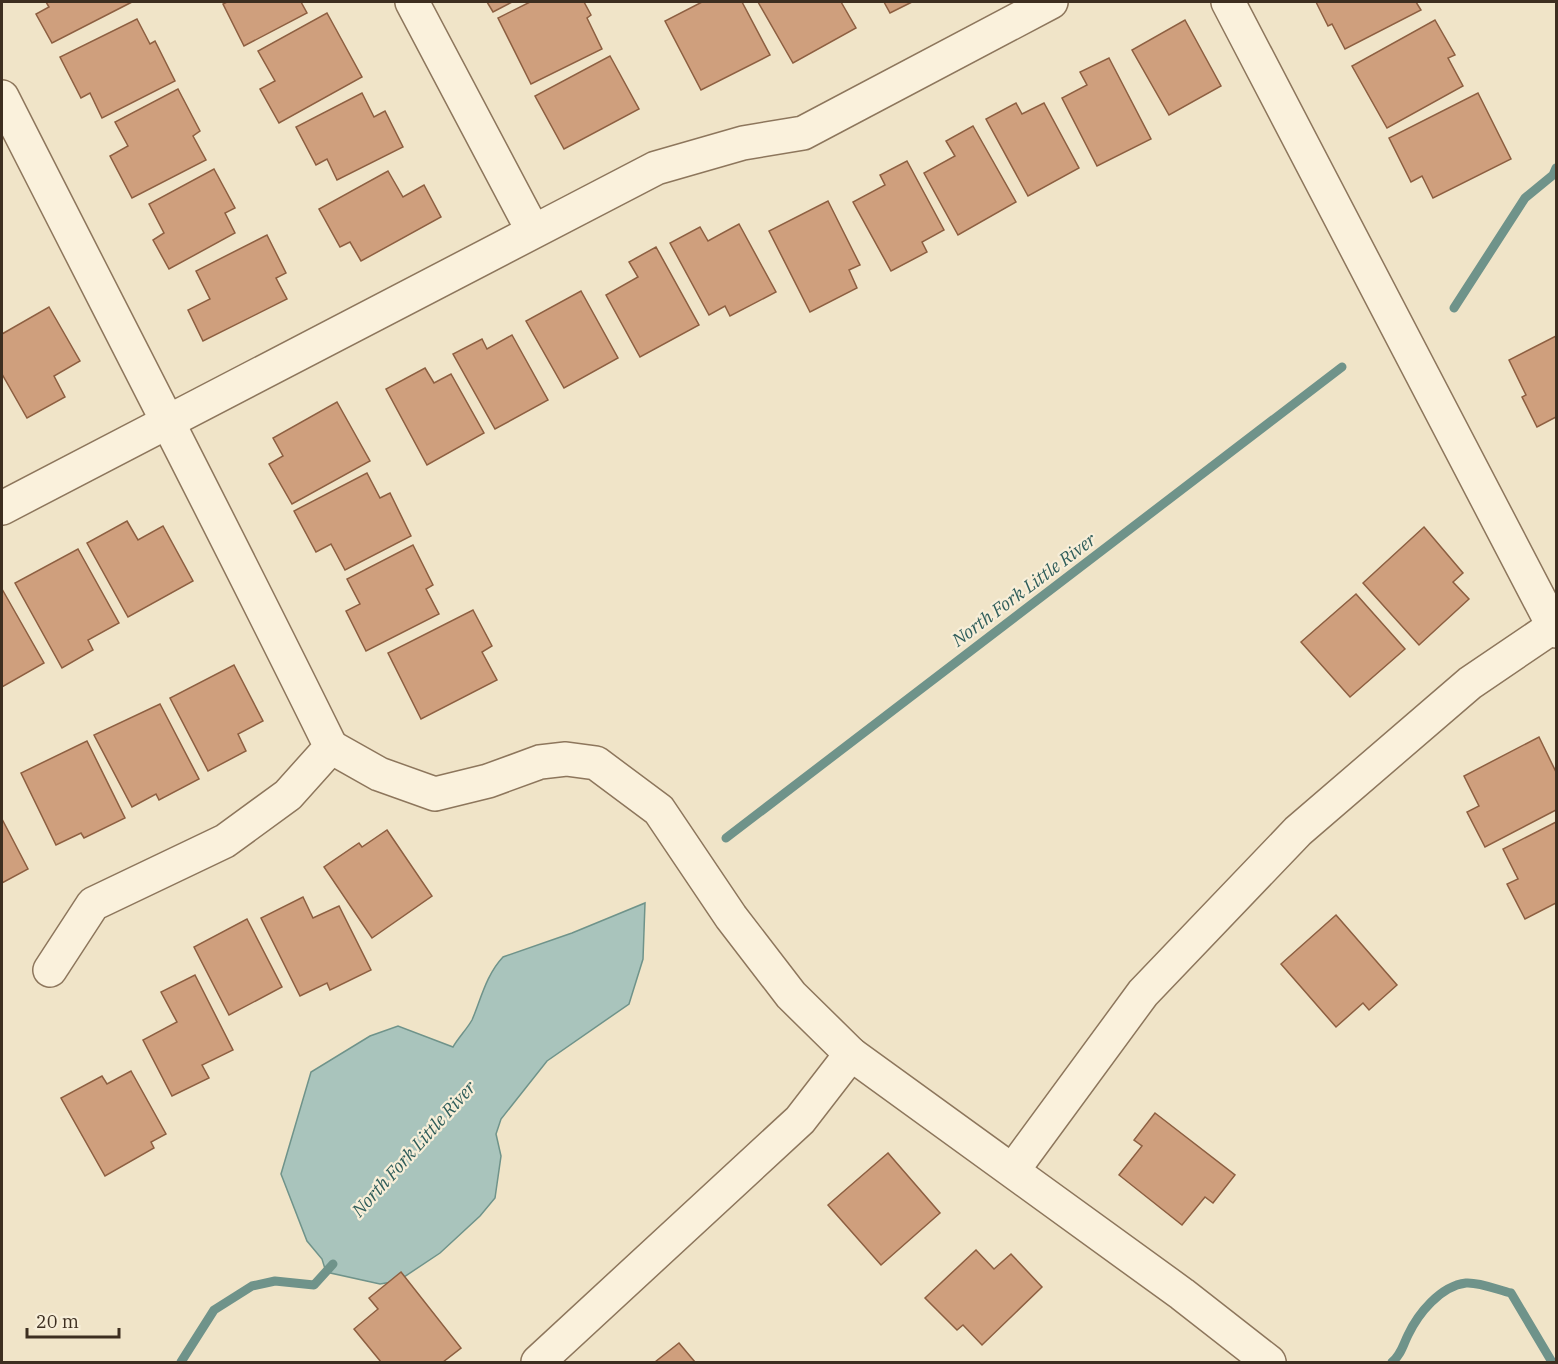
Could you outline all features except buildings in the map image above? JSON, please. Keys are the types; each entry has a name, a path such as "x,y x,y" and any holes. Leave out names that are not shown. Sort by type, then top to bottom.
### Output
{"street":[{"path":"412,2 532,229"},
{"path":"2,508 532,229 656,168 743,143 803,133 1051,2"},
{"path":"1013,1170 1143,993 1298,831 1470,683 1555,629 1228,2"},
{"path":"2,97 167,423 202,485 331,747 379,774 435,794 488,781 540,762 566,759 596,763 658,810 731,917 791,995 851,1054 1182,1294 1269,1362"},
{"path":"50,970 93,904 225,841 288,795 331,747"},
{"path":"538,1362 800,1120 851,1054"}],"water":[{"path":"645,903 643,959 629,1004 547,1061 501,1119 496,1134 501,1156 495,1198 480,1216 440,1253 398,1281 380,1284 326,1272 322,1259 307,1241 281,1174 311,1072 370,1036 398,1026 453,1047 472,1020 488,979 503,957 572,933"}],"waterway":[{"name":"North Fork Little River","path":"1454,308 1525,198 1553,175 1556,168"},
{"name":"North Fork Little River","path":"726,838 1342,367"},
{"name":"North Fork Little River","path":"181,1362 214,1310 252,1286 275,1281 314,1285 333,1264"},
{"path":"1392,1362 1400,1353 1418,1318 1431,1302 1447,1289 1466,1283 1511,1293 1552,1362"}]}
